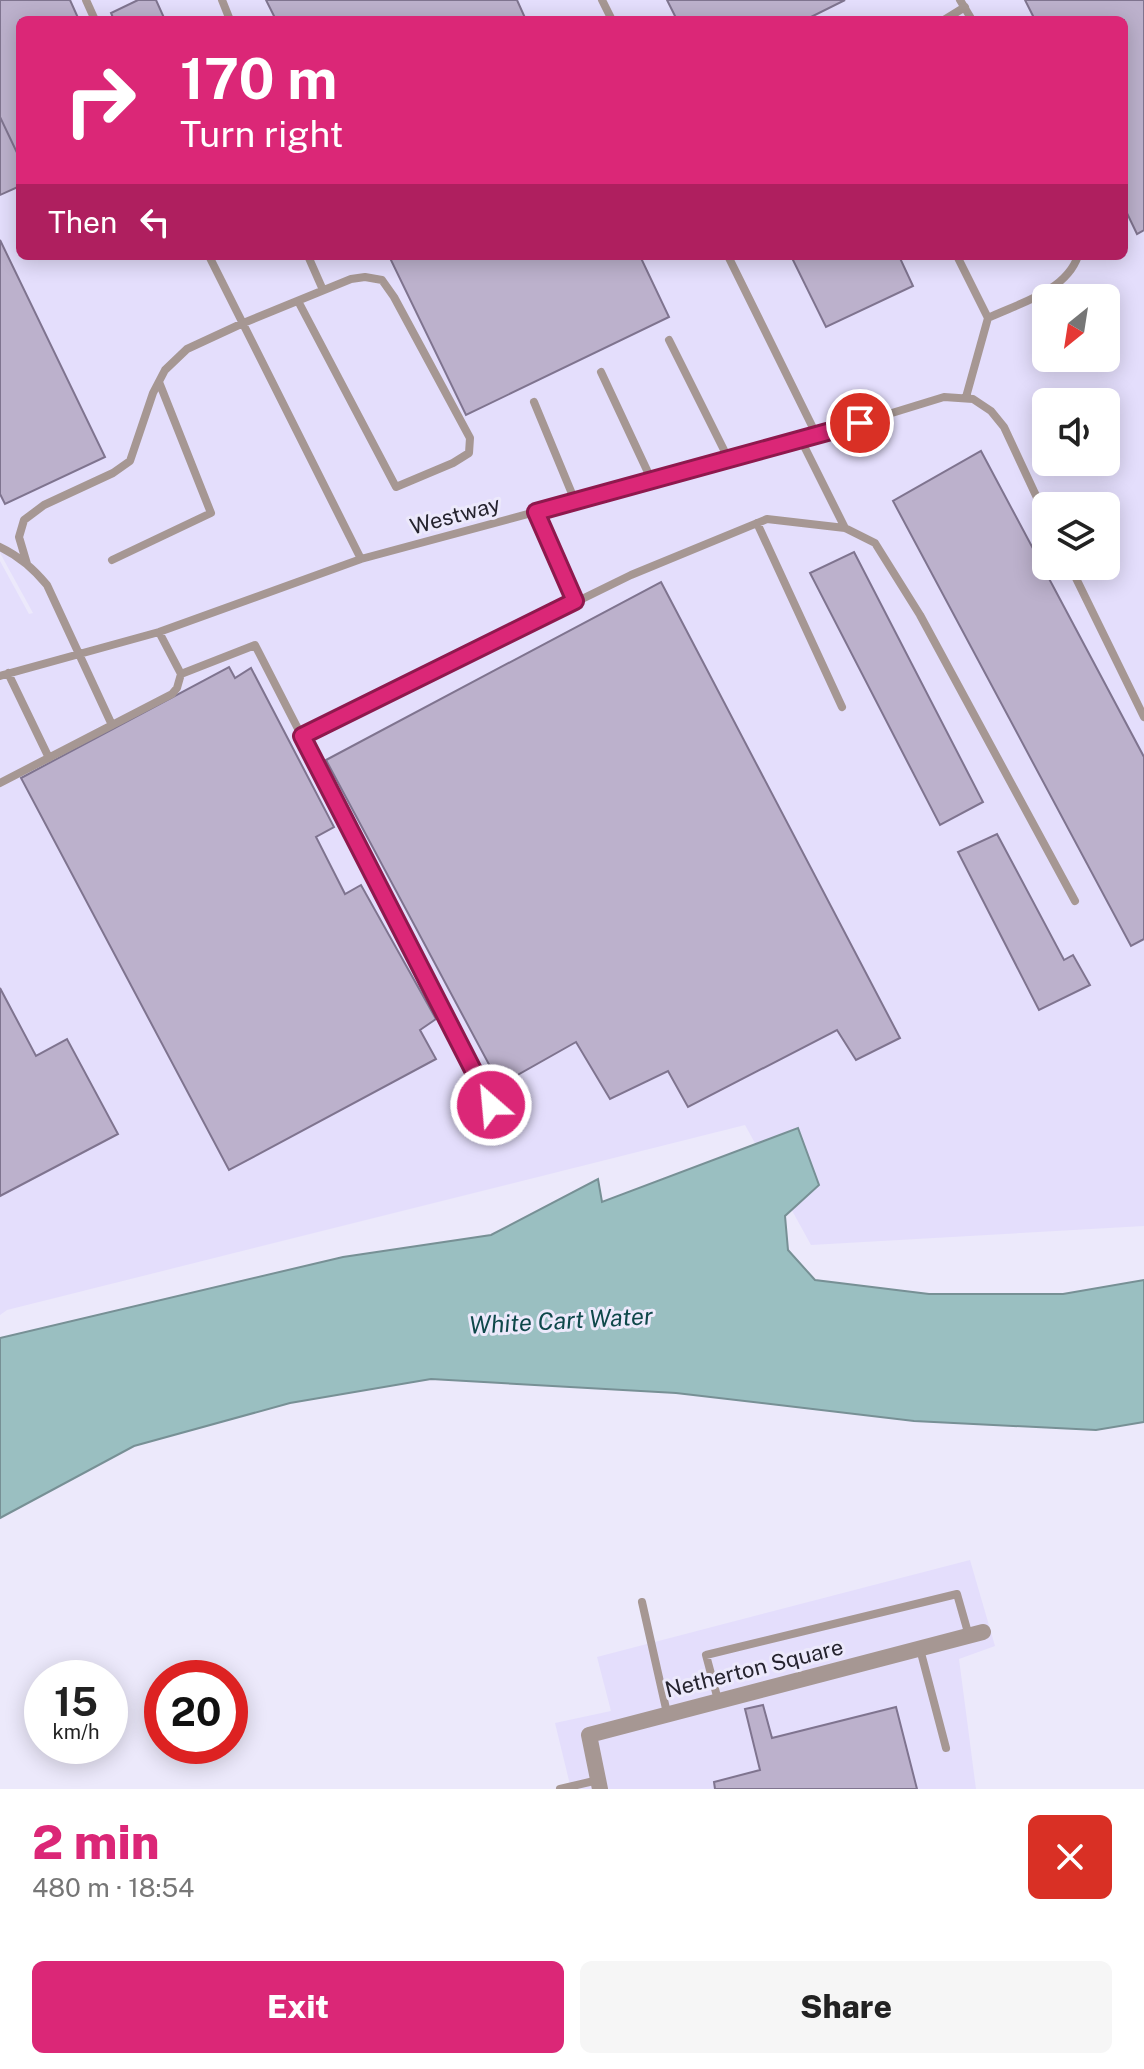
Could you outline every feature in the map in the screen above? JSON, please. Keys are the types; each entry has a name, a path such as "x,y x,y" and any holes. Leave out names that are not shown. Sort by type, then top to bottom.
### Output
{"street":[{"name":"Netherton Square","path":"599,1784 589,1735 976,1634"}],"lane":[{"path":"211,260 361,559"},
{"path":"310,260 323,290"},
{"path":"730,260 817,436"},
{"path":"959,260 988,318 966,397 991,411 1004,427 1034,492"},
{"path":"988,318 1053,288 1074,270 1077,260"},
{"path":"27,564 19,537 24,520 44,505 113,473 130,461 165,370 187,349 241,324 351,279 365,277 382,280 394,297 470,438 469,453 396,487 298,301"},
{"path":"669,340 729,460"},
{"path":"601,372 652,481"},
{"path":"112,560 211,513 159,382"},
{"name":"Westway","path":"4,675 159,632 361,559 817,436 944,397 966,397"},
{"path":"534,402 575,501"},
{"path":"801,440 845,528"},
{"path":"536,512 575,601"},
{"path":"302,736 575,601 767,519 845,528 875,543 920,615 1075,901"},
{"path":"757,523 842,707"},
{"path":"0,547 27,564 47,585 112,725"},
{"path":"1077,580 1144,717"},
{"path":"0,783 172,694 181,674 159,632"},
{"path":"181,674 255,645 491,1105"},
{"path":"4,675 49,758"},
{"path":"718,1700 706,1655 957,1594 976,1634"},
{"path":"642,1602 667,1713"},
{"path":"920,1648 946,1748"},
{"path":"560,1789 599,1784"}],"shaded area":[{"path":"0,0 1144,0 1144,1226 811,1245 745,1125 7,1310 0,1315 0,561 29,614 33,613 0,553"},
{"path":"970,1560 995,1646 959,1659 976,1789 571,1789 555,1723 611,1711 597,1657"}],"water":[{"name":"White Cart Water","path":"798,1128 819,1185 785,1216 788,1250 815,1280 929,1294 1063,1294 1144,1280 1144,1422 1096,1430 914,1421 676,1393 431,1379 290,1403 134,1446 0,1518 0,1338 343,1257 491,1235 598,1179 602,1202"}],"building":[{"path":"0,0 70,0 77,16 16,16 16,151 0,117"},
{"path":"138,0 156,0 163,16 112,16 111,13"},
{"path":"266,0 517,0 524,16 274,16"},
{"path":"667,0 845,0 813,16 675,16"},
{"path":"1025,0 1144,0 1144,230 1137,234 1128,215 1128,16 1033,16"},
{"path":"0,117 16,151 16,188 0,195"},
{"path":"0,240 105,457 5,504 0,494"},
{"path":"391,260 642,260 669,317 466,415"},
{"path":"793,260 901,260 913,286 826,327"},
{"path":"981,451 1032,547 1032,580 1050,580 1144,757 1144,939 1131,946 893,501"},
{"path":"854,552 983,802 940,825 810,573"},
{"path":"661,582 900,1038 856,1060 837,1030 688,1107 668,1071 610,1099 576,1042 500,1085 326,760"},
{"path":"229,667 235,678 251,668 334,827 316,837 345,894 361,885 436,1019 420,1030 436,1059 229,1170 21,778"},
{"path":"997,834 1064,960 1073,955 1090,985 1039,1010 958,852"},
{"path":"0,988 36,1056 67,1039 118,1134 0,1196"},
{"path":"763,1705 772,1738 896,1707 917,1789 715,1789 714,1782 760,1770 745,1709"}],"route":[{"path":"491,1105 302,736 575,601 536,512 860,423"}]}
